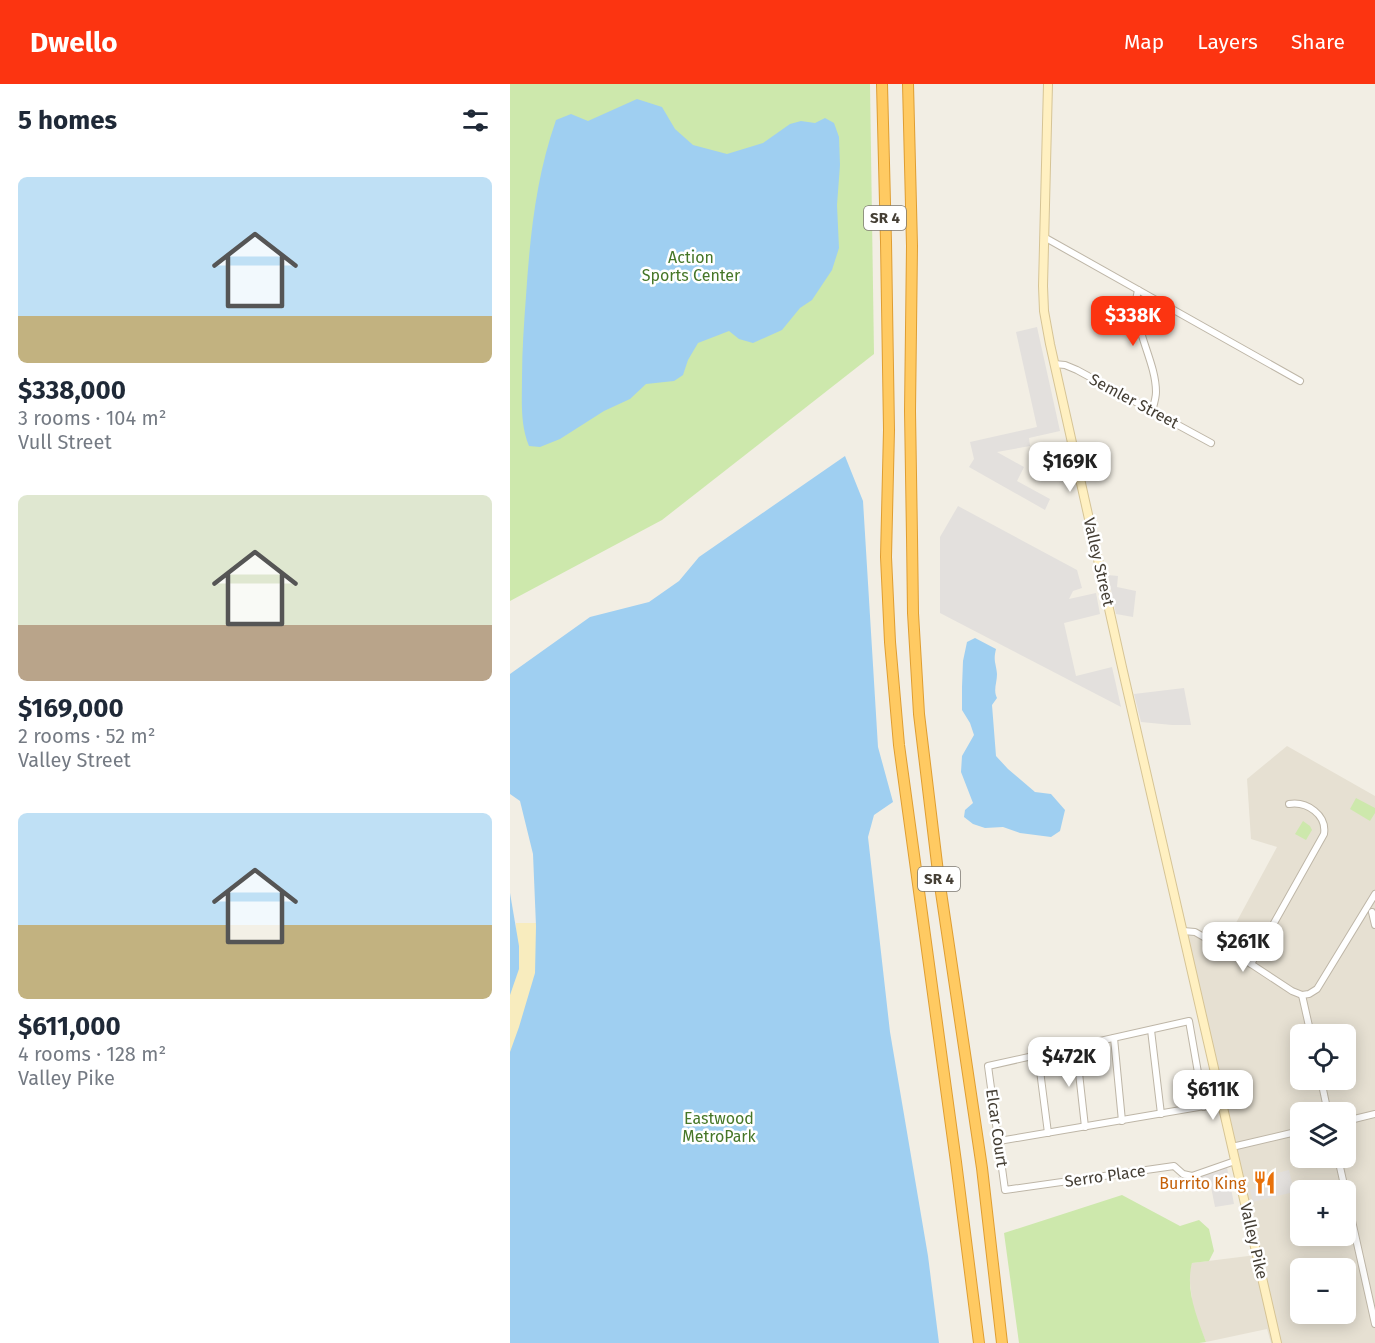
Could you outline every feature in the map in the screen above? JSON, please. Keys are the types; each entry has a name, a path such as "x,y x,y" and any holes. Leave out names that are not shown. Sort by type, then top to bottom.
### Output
{"highway":[{"name":"SR 4","path":"882,84 889,430 886,558 890,642 899,744 979,1343"},
{"name":"SR 4","path":"908,84 912,246 910,411 912,537 919,714 938,872 982,1168 1002,1343"}],"street":[{"name":"Valley Street","path":"1048,84 1043,296 1050,344 1174,893"},
{"path":"1044,237 1300,381"},
{"path":"1138,290 1136,303 1139,322 1155,384 1152,411"},
{"name":"Semler Street","path":"1054,364 1065,365 1077,370 1211,443"},
{"path":"1251,964 1324,834 1323,820 1313,810 1300,804 1289,804"},
{"name":"Valley Pike","path":"1174,893 1277,1343"},
{"path":"1183,932 1194,932 1251,964 1292,991 1302,995 1309,994 1317,989 1371,911 1375,894"},
{"path":"1371,911 1375,925"},
{"path":"1302,995 1309,1024"},
{"path":"1048,1133 1038,1055 1189,1021 1204,1107"},
{"path":"1151,1030 1161,1114"},
{"path":"1114,1038 1122,1120"},
{"path":"1076,1046 1085,1127"},
{"name":"Elcar Court","path":"1005,1190 988,1066 1038,1055"},
{"path":"999,1141 1222,1103"},
{"path":"1356,1119 1375,1114"},
{"path":"1232,1147 1290,1133"},
{"name":"Serro Place","path":"1005,1190 1174,1166 1183,1174 1192,1176 1235,1161"},
{"path":"1340,1168 1375,1324"}],"shaded area":[{"path":"1037,327 1060,431 1029,438 1030,446 997,452 1024,467 1017,481 1050,499 1045,510 969,467 974,459 970,442 1037,427 1016,332"},
{"path":"958,506 1077,570 1082,588 1073,591 1069,599 1096,593 1100,614 1064,623 1076,676 1112,667 1121,707 940,613 940,537"},
{"path":"1108,575 1118,576 1117,587 1136,591 1133,617 1116,614"},
{"path":"1184,688 1191,725 1141,722 1134,694"},
{"path":"1287,746 1375,796 1375,1343 1271,1343 1267,1329 1206,1342 1193,1309 1189,1274 1192,1263 1256,1255 1183,932 1223,947 1277,847 1251,839 1247,779"},
{"path":"1226,1162 1234,1204 1215,1207 1210,1182 1182,1188 1178,1177"},
{"path":"1289,1170 1291,1180 1290,1193 1253,1202 1250,1190 1271,1185 1269,1175"}],"green space":[{"name":"Action Sports Center","path":"510,84 870,84 874,354 662,520 510,601"},
{"path":"1356,798 1375,808 1370,821 1350,809"},
{"path":"1303,821 1312,830 1306,840 1295,834"},
{"path":"1122,1195 1180,1226 1199,1220 1209,1229 1214,1251 1209,1261 1192,1263 1190,1273 1193,1303 1206,1342 1019,1343 1004,1233"}],"sand":[{"path":"516,923 539,923 538,957 532,989 510,1056 510,991 517,962"}],"water":[{"path":"637,99 662,107 675,129 693,145 727,154 763,143 790,124 801,121 815,123 825,118 834,123 839,137 840,165 837,205 839,248 832,270 812,300 800,308 782,330 753,343 739,339 729,331 698,343 688,360 683,375 674,381 646,384 630,399 604,411 560,439 540,447 529,446 522,412 524,326 532,229 549,141 556,120 571,114 588,121"},
{"name":"Eastwood MetroPark","path":"845,456 863,501 878,747 893,802 874,815 868,837 890,1032 928,1256 939,1343 510,1343 510,1052 535,973 536,926 533,854 520,801 510,794 510,674 590,617 649,602 679,581 699,557"},
{"path":"975,638 996,649 995,689 997,698 992,705 996,756 1035,792 1051,794 1065,810 1060,831 1051,837 1020,833 1003,827 985,828 973,824 964,817 965,810 973,803 961,772 962,756 974,735 962,710 963,661 967,642"},
{"path":"510,893 519,946 519,969 510,995"}],"place":[{"name":"Burrito King","path":"1264,1183"}]}
